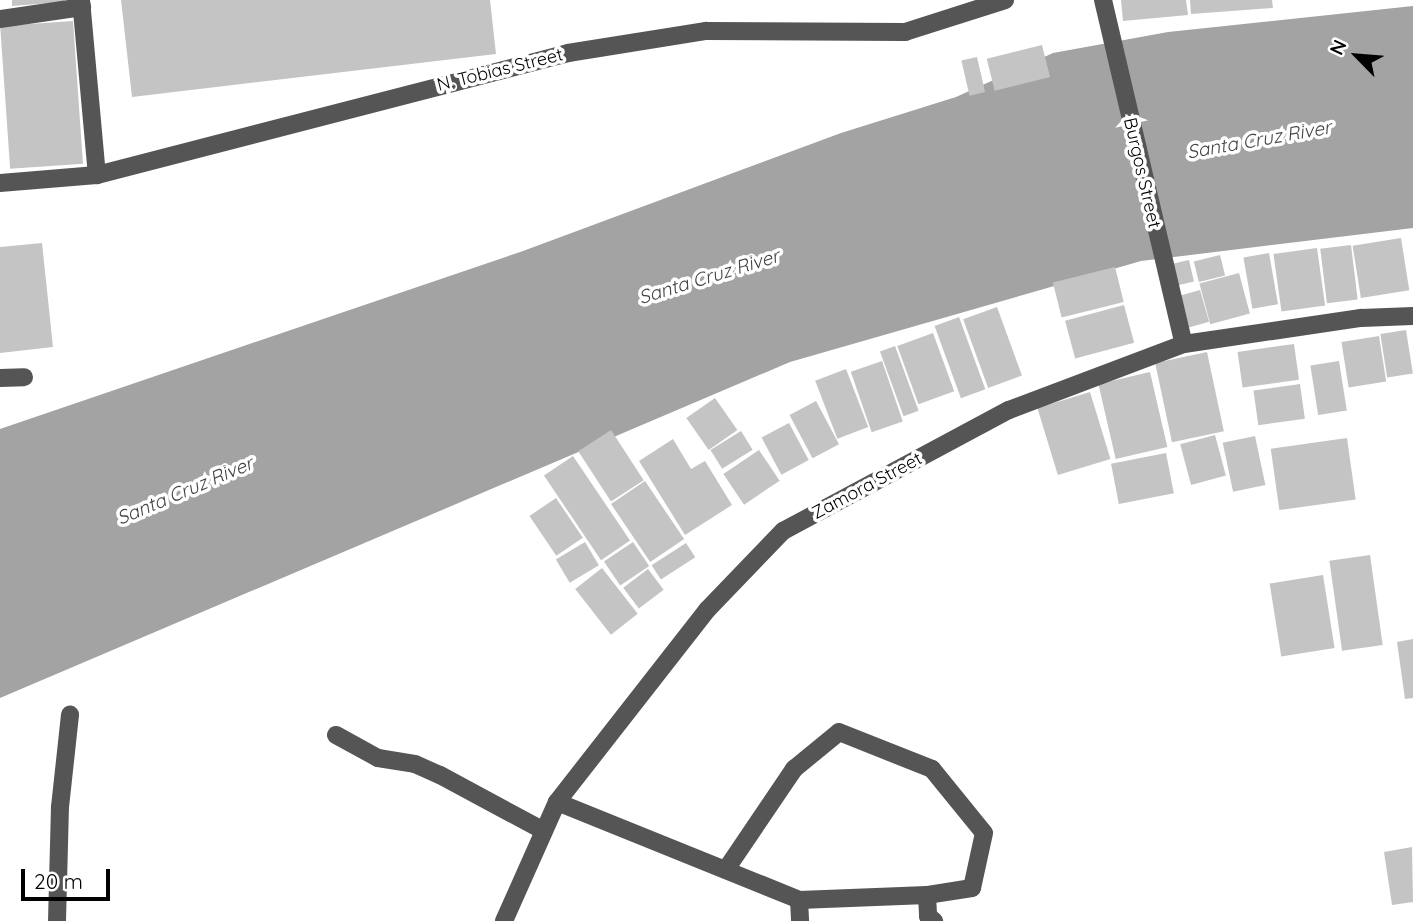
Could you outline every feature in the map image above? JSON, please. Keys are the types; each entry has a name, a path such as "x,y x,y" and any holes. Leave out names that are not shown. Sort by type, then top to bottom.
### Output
{"street":[{"name":"N. Tobias Street","path":"0,183 97,175 568,52 706,31 905,32 1004,0"},
{"name":"Burgos Street","path":"1103,0 1170,294 1184,344"},
{"path":"0,19 82,4 97,175"},
{"name":"Zamora Street","path":"504,921 557,802 707,610 783,531 1009,410 1184,344 1361,318 1413,316"},
{"path":"0,378 24,377"},
{"path":"57,921 60,807 70,715"},
{"path":"557,802 727,868 799,900 927,895 972,888 984,832 932,769 839,733 794,769 727,868"},
{"path":"336,735 378,758 415,764 440,775 544,831"},
{"path":"927,895 928,916 934,921"},
{"path":"799,900 800,921"}],"water":[{"name":"Santa Cruz River","path":"1413,6 1413,228 1141,261 790,362 0,698 0,429 523,251 841,133 956,97 1053,53 1168,32"}],"building":[{"path":"12,0 64,0 64,2 12,6"},
{"path":"121,0 490,0 496,54 132,97"},
{"path":"1121,0 1186,0 1188,15 1123,21"},
{"path":"1190,0 1272,0 1273,8 1191,14"},
{"path":"73,21 83,164 10,169 0,26"},
{"path":"1042,45 1050,77 995,91 987,59"},
{"path":"977,57 985,92 970,96 961,61"},
{"path":"1401,238 1409,290 1361,298 1353,246"},
{"path":"42,243 53,347 0,353 0,247"},
{"path":"1351,245 1358,300 1327,303 1320,249"},
{"path":"1317,248 1325,305 1282,312 1273,254"},
{"path":"1269,253 1278,304 1252,309 1243,258"},
{"path":"1220,255 1225,275 1199,282 1194,262"},
{"path":"1189,260 1194,281 1173,286 1168,265"},
{"path":"1115,267 1124,302 1062,317 1053,282"},
{"path":"1239,273 1250,314 1210,324 1199,284"},
{"path":"1200,290 1209,322 1186,328 1177,297"},
{"path":"1124,305 1134,343 1075,358 1065,321"},
{"path":"997,307 1022,376 988,388 963,319"},
{"path":"959,317 985,389 961,398 935,326"},
{"path":"1406,330 1413,373 1387,378 1380,334"},
{"path":"933,333 954,391 918,404 897,346"},
{"path":"1379,336 1386,381 1349,387 1341,342"},
{"path":"1294,344 1299,380 1243,388 1238,352"},
{"path":"895,346 919,411 904,416 880,351"},
{"path":"1207,352 1224,431 1172,442 1155,363"},
{"path":"882,361 903,422 872,432 851,372"},
{"path":"1339,361 1347,410 1318,415 1310,366"},
{"path":"846,369 868,427 837,439 815,381"},
{"path":"1150,372 1167,447 1116,459 1098,384"},
{"path":"1300,384 1305,419 1258,425 1253,391"},
{"path":"1090,392 1110,459 1058,475 1037,408"},
{"path":"715,398 737,430 709,450 686,418"},
{"path":"816,401 839,444 813,458 790,415"},
{"path":"789,423 809,460 781,475 762,438"},
{"path":"611,430 644,480 611,502 578,451"},
{"path":"741,431 753,450 722,469 710,450"},
{"path":"1215,435 1226,476 1191,485 1180,444"},
{"path":"1255,436 1265,485 1233,492 1223,443"},
{"path":"1347,438 1356,499 1279,510 1271,449"},
{"path":"673,439 691,469 705,461 732,505 685,535 639,461"},
{"path":"759,450 780,481 744,505 723,474"},
{"path":"1166,453 1174,493 1119,504 1111,464"},
{"path":"573,456 630,541 601,560 544,476"},
{"path":"645,481 684,539 650,562 611,504"},
{"path":"556,498 583,538 556,556 529,516"},
{"path":"585,542 599,565 570,583 556,560"},
{"path":"633,542 649,566 620,586 604,562"},
{"path":"686,543 695,557 661,580 652,565"},
{"path":"1370,555 1383,645 1342,651 1329,561"},
{"path":"602,568 638,614 611,635 575,589"},
{"path":"648,569 664,590 639,608 623,588"},
{"path":"1323,575 1335,648 1281,657 1270,583"},
{"path":"1413,639 1413,698 1405,699 1397,642"},
{"path":"1412,847 1413,902 1392,905 1384,852"}]}
